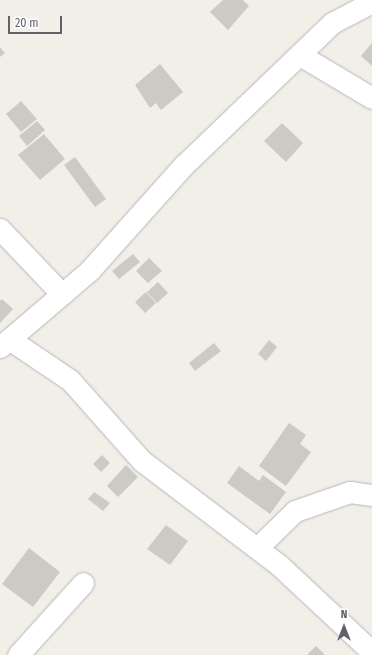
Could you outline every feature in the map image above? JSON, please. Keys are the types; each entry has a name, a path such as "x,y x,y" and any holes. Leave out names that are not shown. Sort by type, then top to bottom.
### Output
{"street":[{"path":"372,2 332,24 184,165 90,270 4,343 70,380 142,461 257,548 372,652"},
{"path":"300,56 372,98"},
{"path":"0,229 62,294"},
{"path":"257,548 295,511 350,492 372,495"},
{"path":"18,655 83,583"}],"building":[{"path":"223,0 243,0 249,6 228,30 210,12"},
{"path":"372,43 372,66 361,56"},
{"path":"0,47 5,53 0,57"},
{"path":"160,64 183,92 161,110 156,103 150,108 135,85"},
{"path":"21,101 37,119 21,132 6,114"},
{"path":"37,121 45,130 27,146 19,136"},
{"path":"282,123 303,143 286,162 264,141"},
{"path":"44,134 65,159 40,180 18,155"},
{"path":"75,157 106,199 95,207 64,165"},
{"path":"133,254 140,262 119,279 112,271"},
{"path":"149,258 162,271 148,283 136,271"},
{"path":"158,282 168,293 157,303 147,292"},
{"path":"146,292 156,303 145,313 135,302"},
{"path":"2,299 13,309 0,323 0,301"},
{"path":"269,340 277,347 266,361 258,354"},
{"path":"214,343 221,351 195,371 189,363"},
{"path":"289,423 306,435 300,444 311,452 286,486 259,466"},
{"path":"102,455 110,463 101,472 93,464"},
{"path":"126,465 138,477 118,497 107,486"},
{"path":"239,466 259,481 263,475 286,492 270,514 227,483"},
{"path":"94,492 110,503 103,511 88,499"},
{"path":"166,525 188,541 170,565 147,549"},
{"path":"29,548 60,572 33,607 2,584"},
{"path":"316,646 325,655 307,655"}]}
